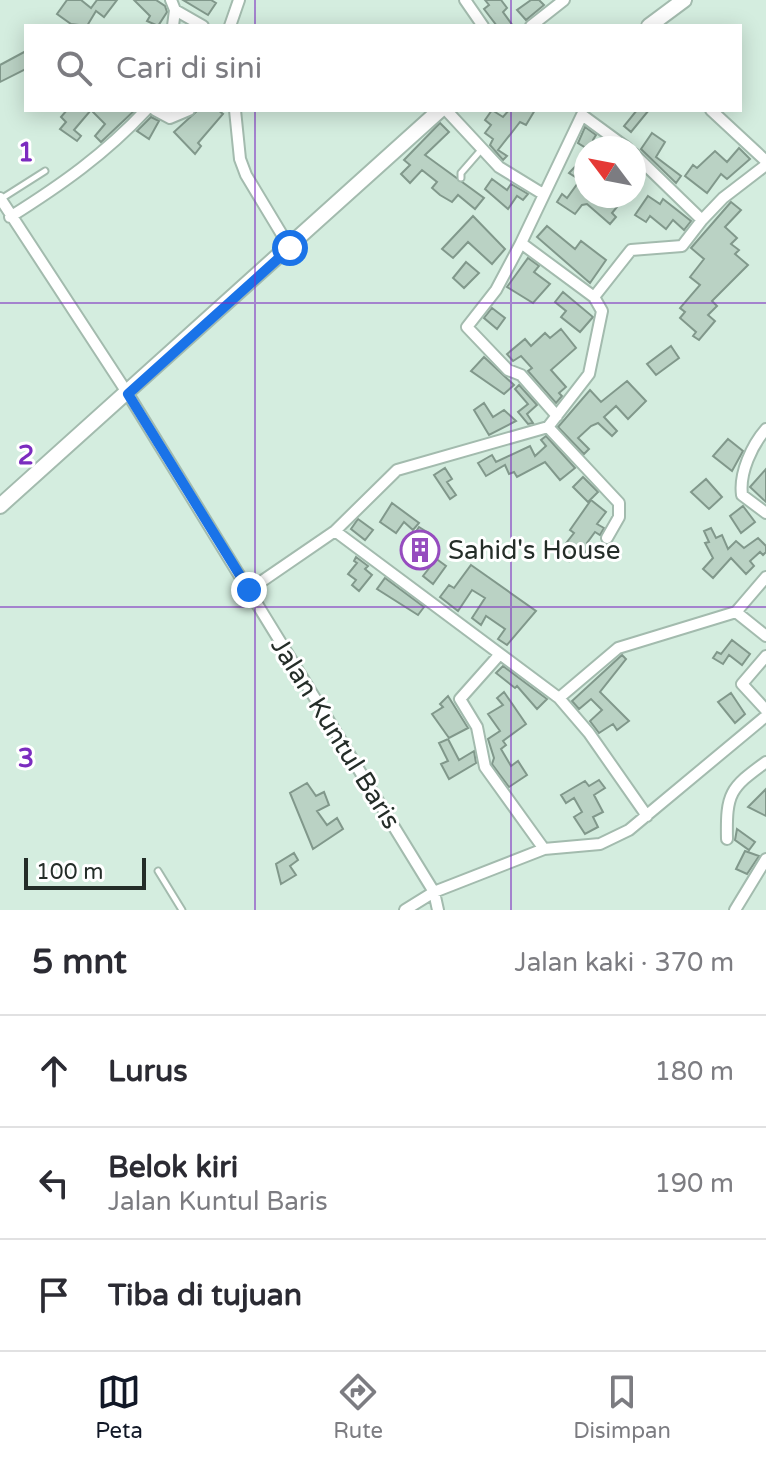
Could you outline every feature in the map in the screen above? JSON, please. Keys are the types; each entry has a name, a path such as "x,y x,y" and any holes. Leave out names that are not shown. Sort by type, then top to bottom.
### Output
{"street":[{"path":"231,24 239,0"},
{"path":"465,0 482,24"},
{"path":"534,24 564,0"},
{"path":"652,24 684,0"},
{"path":"173,5 200,24"},
{"path":"10,217 83,170 113,145 144,112"},
{"path":"159,112 170,118 184,112"},
{"path":"235,112 240,159 246,175 290,248"},
{"path":"0,506 441,112"},
{"path":"445,112 499,167 543,194"},
{"path":"594,297 631,250 682,246 723,198 766,163 713,112"},
{"path":"557,416 521,375 508,370 467,327 496,290 584,113 612,136"},
{"path":"646,166 702,220"},
{"name":"Jalan Kuntul Baris","path":"0,199 128,394 249,590 434,892 438,910"},
{"path":"249,590 335,531 397,470 548,427 584,383 595,358 602,311 594,297 521,243"},
{"path":"548,427 619,503 619,517 607,538"},
{"path":"766,429 752,450 741,488 742,495 766,513"},
{"path":"335,531 559,698 589,733 647,816"},
{"path":"559,698 618,648 736,612 766,577"},
{"path":"736,612 766,636"},
{"path":"500,654 460,699 477,727 485,767 544,849"},
{"path":"766,656 742,684 766,710"},
{"path":"405,910 434,892 544,849 600,844 647,816 766,716"},
{"path":"727,839 730,794 739,782 766,762"},
{"path":"735,910 766,859"}],"lane":[{"path":"461,178 461,173 481,150"},
{"path":"0,199 45,171"},
{"path":"158,871 182,910"}],"building":[{"path":"67,0 81,0 91,8 97,0 117,0 104,17 96,11 88,24 71,24 57,14"},
{"path":"134,0 156,0 165,6 167,12 159,24 147,21 150,16"},
{"path":"183,0 211,0 216,3 208,15"},
{"path":"485,0 501,0 507,8 503,12 512,24 495,24 484,9 489,5"},
{"path":"531,0 539,0 544,5 526,20 517,10"},
{"path":"24,52 24,70 0,82 0,65"},
{"path":"65,112 89,112 74,130 81,136 77,141 60,129 66,122 61,117"},
{"path":"93,112 133,112 101,142 95,136 105,124"},
{"path":"196,112 223,114 198,143 201,146 195,154 174,132"},
{"path":"491,112 503,117 507,112 534,112 526,125 520,122 498,150 507,156 503,160 490,145 493,139 485,133 491,125 485,120"},
{"path":"635,112 647,112 631,132 624,126"},
{"path":"151,117 159,121 149,139 137,131"},
{"path":"440,123 449,132 425,155 484,198 475,209 458,195 452,202 440,195 432,188 437,182 422,170 410,183 401,174 410,165 404,160"},
{"path":"585,127 596,135 595,136 581,136"},
{"path":"652,133 665,142 656,157 681,176 676,183 646,154 646,142"},
{"path":"739,148 750,159 727,179 721,174 707,193 685,176 693,165 697,168 715,151 727,162"},
{"path":"492,179 507,190 511,184 528,194 523,200 517,196 508,209 485,189"},
{"path":"574,188 574,208 580,208 575,214 557,202 562,194 567,198"},
{"path":"648,196 660,204 663,199 691,221 684,230 673,220 666,229 650,216 646,222 635,215 640,208 646,208"},
{"path":"731,202 741,210 725,227 737,238 731,244 739,250 735,254 748,265 712,301 717,306 708,315 715,321 699,340 693,336 696,332 680,318 685,312 680,308 700,285 690,277 704,259 691,248"},
{"path":"592,208 616,208 612,213 616,217 610,224"},
{"path":"473,216 505,249 492,264 468,242 453,258 442,249"},
{"path":"547,226 575,249 581,241 606,260 590,283 537,237"},
{"path":"528,258 539,266 534,272 550,284 533,303 507,287"},
{"path":"466,262 479,273 464,288 453,278"},
{"path":"563,292 593,317 580,332 561,317 566,311 555,302"},
{"path":"492,308 505,318 497,329 484,318"},
{"path":"561,329 576,348 551,370 566,387 559,393 562,396 556,403 528,371 532,368 521,356 513,361 507,354 525,339 531,346 545,333 550,338"},
{"path":"671,346 679,358 656,375 647,364"},
{"path":"484,357 514,385 504,394 471,371"},
{"path":"627,381 646,401 628,419 616,406 604,417 617,431 612,436 598,423 591,426 578,438 589,449 584,454 558,427 590,390 601,402"},
{"path":"519,385 537,405 527,414 533,423 528,424 518,412 528,404 515,389"},
{"path":"484,403 493,417 504,410 516,421 489,435 474,410"},
{"path":"546,436 575,468 560,480 545,462 517,477 514,472 509,474 505,465 486,476 478,463 492,455 496,462 530,446 535,456 546,446 541,440"},
{"path":"728,439 743,451 732,471 713,456"},
{"path":"445,468 452,479 447,482 456,495 450,499 434,475"},
{"path":"766,469 766,502 750,487"},
{"path":"583,477 598,492 588,502 573,487"},
{"path":"706,479 722,497 709,509 691,492"},
{"path":"591,500 606,512 597,524 604,528 600,535 595,532 582,556 576,551 569,561 554,549 558,543 563,547 574,533 570,530"},
{"path":"392,503 419,523 413,530 404,522 396,533 380,522"},
{"path":"743,506 755,522 741,533 730,516"},
{"path":"358,519 373,530 365,540 351,529"},
{"path":"419,527 427,532 421,540 431,548 427,552 446,566 433,584 423,576 430,567 405,548"},
{"path":"711,528 716,538 722,535 728,549 736,541 744,548 758,538 766,546 766,552 763,555 760,552 750,561 754,566 746,574 731,558 713,578 703,569 713,558 705,543 709,542 704,531"},
{"path":"356,557 368,566 365,569 372,575 359,591 352,585 356,580 348,574 357,563 354,561"},
{"path":"471,565 536,611 507,645 498,639 505,629 486,616 481,625 472,618 485,598 472,590 458,611 440,597 449,585 454,588"},
{"path":"385,578 424,607 418,615 377,589"},
{"path":"732,640 750,654 742,665 729,655 723,664 713,658 717,652 721,654"},
{"path":"622,655 626,659 600,692 629,721 617,730 613,724 599,733 590,721 602,710 591,699 579,709 572,701"},
{"path":"503,666 547,699 537,709 517,686 515,688 496,673"},
{"path":"504,692 526,724 503,741 506,745 501,749 511,766 518,761 527,775 509,787 492,764 494,758 488,739 500,731 488,714 503,705 497,698"},
{"path":"731,693 745,714 735,723 718,702"},
{"path":"448,696 468,728 449,738 432,714 443,707 440,704"},
{"path":"448,739 459,760 474,751 476,763 449,779 441,764 448,761 439,743"},
{"path":"599,780 605,788 594,795 603,812 593,817 598,827 585,834 574,817 582,812 574,798 566,803 561,795 585,781 589,786"},
{"path":"307,783 316,796 324,792 329,805 317,811 327,825 337,818 343,829 313,849 290,793"},
{"path":"766,789 766,816 748,807"},
{"path":"737,829 755,842 749,850 735,840"},
{"path":"745,851 759,856 747,874 736,869"},
{"path":"294,853 298,860 290,866 296,875 281,884 276,864"}],"place":[{"name":"Sahid's House","path":"420,550"}],"route":[{"path":"249,590 128,394 290,248"}]}
